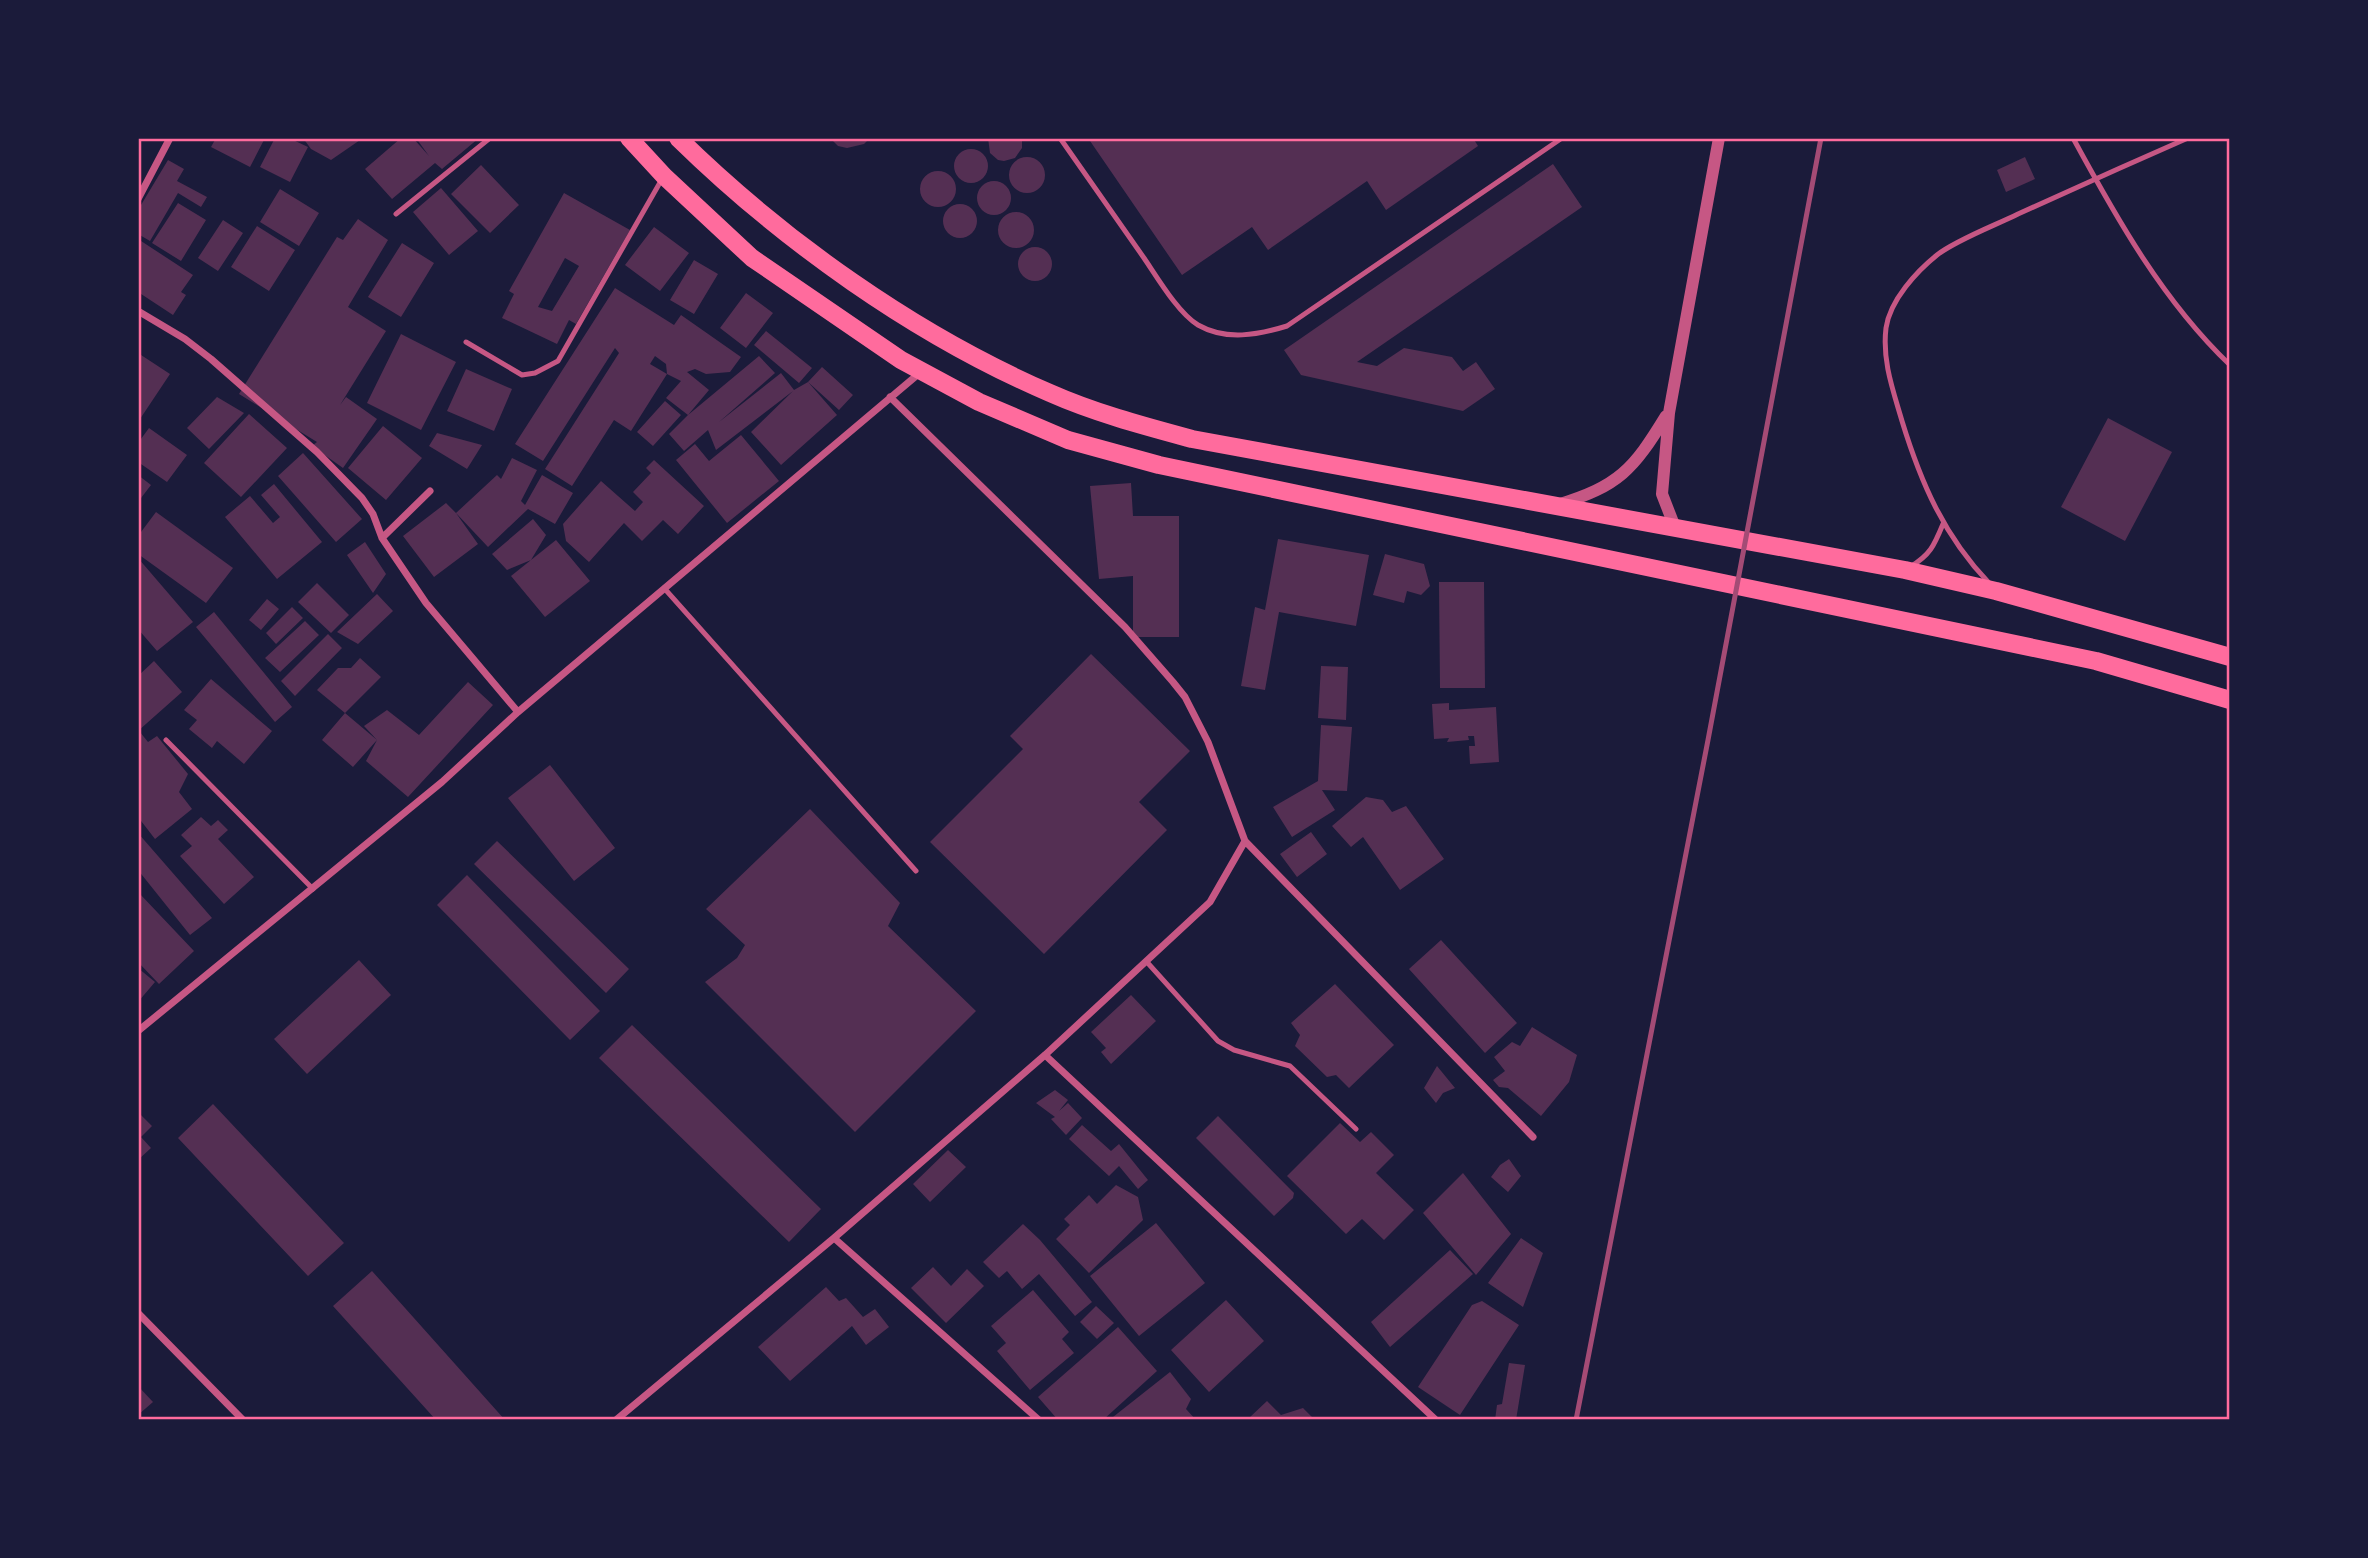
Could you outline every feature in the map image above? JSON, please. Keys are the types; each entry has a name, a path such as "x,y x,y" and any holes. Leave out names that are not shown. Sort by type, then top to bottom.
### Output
{"main road":[{"path":"629,138 664,176 752,258 901,360 979,402 1069,440 1158,465 2096,661 2230,700"},
{"path":"678,138 763,215 907,317 974,356 1051,394 1118,419 1192,439 1681,531 1905,570 1996,591 2230,657"}],"street":[{"path":"138,199 170,138"},
{"path":"1681,531 1662,494 1668,413 1719,138"},
{"path":"138,310 185,339 317,452 362,498 373,514 382,538 426,603 518,712"},
{"path":"138,1031 442,782 518,712 922,371"},
{"path":"890,397 1125,627 1173,682 1185,697 1208,741 1245,841 1532,1137"},
{"path":"1551,507 1595,491 1618,479 1632,467 1668,413"},
{"path":"382,538 430,491"},
{"path":"616,1420 834,1238 1045,1055 1210,902 1245,841"},
{"path":"1045,1055 1436,1420"},
{"path":"834,1238 1039,1420"},
{"path":"138,1313 243,1420"}],"lane":[{"path":"396,214 490,138"},
{"path":"1060,138 1171,297 1196,324 1216,332 1240,335 1263,334 1287,326 1562,138"},
{"path":"2073,138 2140,253 2182,313 2230,365"},
{"path":"1996,591 1968,560 1942,524 1911,450 1885,364 1886,325 1898,299 1938,254 1984,230 2188,138"},
{"path":"466,342 522,376 535,373 558,361 664,176"},
{"path":"1905,570 1926,558 1936,542 1942,524"},
{"path":"664,588 916,871"},
{"path":"166,740 313,889"},
{"path":"1146,961 1218,1041 1234,1050 1290,1066 1356,1129"}],"building":[{"path":"216,138 265,138 250,167 211,147"},
{"path":"275,138 289,138 308,147 290,182 260,167"},
{"path":"303,138 363,138 331,160 311,149"},
{"path":"401,138 413,138 429,156 416,138 479,138 442,169 435,163 392,199 365,169"},
{"path":"830,138 870,138 864,144 847,148 838,146"},
{"path":"988,138 1022,138 1022,148 1015,158 998,160 990,153"},
{"path":"1088,138 1473,138 1478,146 1386,210 1367,181 1268,250 1252,227 1182,275"},
{"path":"971,149 983,154 988,166 983,178 971,183 959,178 954,166 959,154"},
{"path":"1027,157 1039,163 1045,175 1039,187 1027,193 1015,187 1009,175 1015,163"},
{"path":"2025,157 2035,179 2006,192 1997,170"},
{"path":"168,160 184,169 177,181 207,197 201,207 178,193 150,241 138,234 138,210"},
{"path":"1553,164 1582,207 1357,362 1377,366 1404,348 1452,357 1463,371 1476,362 1495,389 1463,411 1301,375 1284,350"},
{"path":"481,165 519,205 490,233 451,194"},
{"path":"938,171 950,177 956,189 950,201 938,207 926,201 920,189 926,177"},
{"path":"994,181 1006,186 1011,198 1006,210 994,215 982,210 977,198 982,186"},
{"path":"441,188 478,231 449,255 413,212"},
{"path":"280,189 319,213 299,246 260,222"},
{"path":"564,193 630,230 576,324 569,320 557,344 502,318 514,294 509,291","holes":["565,258 579,266 552,311 538,307"]},
{"path":"178,203 206,220 181,261 152,243"},
{"path":"960,204 972,209 977,221 972,233 960,238 948,233 943,221 948,209"},
{"path":"1016,212 1028,218 1034,230 1028,242 1016,248 1004,242 998,230 1004,218"},
{"path":"358,219 388,240 348,307 386,331 340,405 346,397 377,419 343,468 312,446 317,442 239,394 337,237 343,240"},
{"path":"223,220 243,233 218,271 198,258"},
{"path":"257,226 295,250 269,291 231,267"},
{"path":"654,227 689,253 660,291 625,265"},
{"path":"138,239 193,275 181,292 186,295 173,315 138,292"},
{"path":"402,243 434,263 401,317 368,297"},
{"path":"1035,247 1047,252 1052,264 1047,276 1035,281 1023,276 1018,264 1023,252"},
{"path":"694,260 718,274 694,314 670,300"},
{"path":"615,288 674,325 681,315 741,357 730,372 706,374 695,369 687,372 709,390 688,415 666,398 681,381 667,374 631,431 614,420 572,486 545,469 619,353 615,348 543,461 515,444","holes":["655,356 666,364 667,374 650,364"]},
{"path":"746,293 773,313 746,348 720,328"},
{"path":"766,331 812,368 799,383 754,345"},
{"path":"401,334 456,362 421,430 367,403"},
{"path":"138,353 170,374 138,422"},
{"path":"759,356 775,373 719,422 781,373 794,390 808,382 837,415 781,465 751,432 793,391 716,450 708,430 684,451 669,434"},
{"path":"822,367 853,395 839,410 808,382"},
{"path":"466,369 512,389 494,431 447,411"},
{"path":"217,397 244,413 209,449 187,428"},
{"path":"665,401 681,415 653,446 637,432"},
{"path":"249,414 287,448 241,497 204,463"},
{"path":"2108,418 2172,452 2125,541 2061,507"},
{"path":"383,426 422,458 386,500 348,468"},
{"path":"149,428 187,455 167,482 138,462 138,443"},
{"path":"437,433 482,445 467,469 429,446"},
{"path":"741,435 779,481 727,523 676,460 695,444 709,461"},
{"path":"303,453 362,519 336,542 278,476"},
{"path":"512,458 537,470 521,501 525,505 542,475 573,493 555,524 528,509 488,547 456,513 497,475 501,479"},
{"path":"654,460 704,506 678,534 663,520 642,541 624,523 589,562 566,541 563,524 601,481 635,511 643,502 633,492 651,473 646,468"},
{"path":"138,475 151,485 138,502"},
{"path":"1131,483 1133,516 1179,516 1179,637 1133,637 1133,576 1099,579 1090,486"},
{"path":"274,484 322,542 277,579 225,517 250,496 273,523 280,517 261,495"},
{"path":"446,503 478,544 434,577 403,536"},
{"path":"156,512 233,568 206,603 138,554 138,536"},
{"path":"533,519 546,535 531,560 507,570 492,554"},
{"path":"1278,539 1369,555 1356,626 1279,612 1265,690 1241,686 1255,607 1265,610"},
{"path":"556,540 590,581 545,617 511,576"},
{"path":"365,542 386,574 373,593 347,555"},
{"path":"1385,554 1424,564 1430,586 1421,595 1407,591 1404,603 1373,595"},
{"path":"138,558 193,622 157,651 138,629"},
{"path":"1439,582 1484,582 1485,688 1440,688"},
{"path":"317,583 349,615 331,633 298,602"},
{"path":"377,594 393,611 358,644 337,632"},
{"path":"267,599 279,609 261,630 249,620"},
{"path":"292,607 303,618 276,644 266,633"},
{"path":"214,612 292,707 275,722 196,627"},
{"path":"305,621 319,635 280,672 265,658"},
{"path":"328,634 342,648 295,696 281,681"},
{"path":"1091,654 1190,751 1139,802 1167,830 1044,954 930,842 1023,749 1010,736"},
{"path":"360,658 381,677 345,713 317,690 338,668 351,668"},
{"path":"154,661 182,692 138,731 138,676"},
{"path":"1321,666 1348,667 1346,720 1318,718"},
{"path":"211,679 272,731 244,764 217,741 212,748 189,729 197,720 184,710"},
{"path":"468,682 493,705 408,797 366,761 377,740 364,726 387,710 419,735"},
{"path":"1449,703 1449,710 1496,707 1499,762 1470,764 1469,746 1475,746 1474,736 1468,736 1469,740 1447,742 1449,738 1434,739 1432,704"},
{"path":"345,713 377,740 353,767 322,740"},
{"path":"1321,725 1352,727 1347,791 1322,790 1335,810 1292,837 1273,807 1318,781"},
{"path":"140,732 148,742 157,736 188,774 179,792 192,809 155,839 138,817"},
{"path":"550,765 615,848 574,881 508,798"},
{"path":"1366,797 1383,800 1392,812 1406,806 1444,859 1400,890 1363,837 1351,847 1332,826"},
{"path":"810,809 900,903 888,926 976,1011 855,1132 705,982 737,958 745,945 706,909"},
{"path":"201,817 211,826 218,820 228,830 218,839 254,877 224,904 180,856 192,846 181,835"},
{"path":"1311,832 1327,854 1297,877 1280,854"},
{"path":"138,833 212,918 190,935 138,870"},
{"path":"497,841 629,969 606,993 474,864"},
{"path":"467,875 600,1011 570,1040 437,905"},
{"path":"140,894 194,951 159,984 138,962"},
{"path":"1441,940 1517,1023 1485,1053 1409,969"},
{"path":"359,960 391,995 307,1074 274,1039"},
{"path":"138,968 155,982 138,1002"},
{"path":"1335,984 1394,1045 1349,1088 1336,1075 1327,1077 1295,1046 1300,1035 1291,1023"},
{"path":"1131,995 1156,1021 1111,1064 1101,1052 1106,1048 1091,1032"},
{"path":"632,1025 821,1209 789,1242 599,1058"},
{"path":"1532,1027 1577,1055 1569,1082 1541,1116 1508,1088 1499,1087 1493,1080 1505,1071 1494,1057 1512,1042 1520,1046"},
{"path":"1437,1066 1455,1088 1443,1093 1436,1103 1424,1088"},
{"path":"1055,1090 1068,1100 1059,1111 1068,1103 1082,1118 1066,1135 1051,1119 1055,1117 1036,1103"},
{"path":"213,1104 344,1243 308,1276 178,1138"},
{"path":"138,1112 152,1126 141,1137 151,1148 138,1160"},
{"path":"1218,1116 1294,1193 1293,1198 1274,1216 1196,1138"},
{"path":"1340,1123 1360,1142 1371,1132 1394,1155 1376,1173 1414,1210 1384,1240 1362,1219 1346,1234 1287,1176"},
{"path":"1082,1125 1111,1151 1119,1144 1148,1180 1138,1189 1119,1166 1109,1176 1069,1139"},
{"path":"948,1150 966,1167 930,1202 913,1184"},
{"path":"1509,1159 1521,1176 1508,1192 1491,1177 1500,1165"},
{"path":"1463,1173 1511,1234 1476,1275 1423,1213"},
{"path":"1116,1185 1138,1197 1143,1220 1089,1273 1056,1239 1070,1225 1064,1219 1089,1195 1097,1204"},
{"path":"1156,1223 1205,1283 1139,1336 1090,1276"},
{"path":"1023,1224 1040,1240 1092,1302 1075,1316 1039,1274 1022,1289 1007,1271 999,1278 983,1262"},
{"path":"1521,1238 1543,1253 1523,1307 1488,1283"},
{"path":"1450,1250 1473,1274 1390,1347 1371,1322"},
{"path":"933,1267 951,1286 967,1269 984,1286 946,1323 911,1288"},
{"path":"372,1271 505,1420 436,1420 333,1306"},
{"path":"826,1287 839,1301 846,1298 863,1317 875,1309 889,1327 866,1345 852,1326 790,1381 758,1347"},
{"path":"1033,1290 1069,1332 1062,1339 1074,1353 1030,1390 997,1351 1006,1343 991,1326"},
{"path":"1226,1300 1264,1341 1209,1392 1171,1350"},
{"path":"1482,1301 1519,1325 1460,1415 1418,1387 1472,1305"},
{"path":"1096,1306 1114,1323 1097,1339 1080,1322"},
{"path":"1118,1327 1157,1371 1103,1420 1058,1420 1038,1397"},
{"path":"1509,1363 1525,1365 1516,1420 1495,1420 1497,1405 1502,1404"},
{"path":"1170,1372 1191,1399 1186,1409 1196,1420 1115,1420 1113,1417"},
{"path":"138,1386 153,1402 138,1415"},
{"path":"1267,1401 1281,1415 1303,1408 1315,1420 1251,1420 1249,1418"}],"railway":[{"path":"1576,1420 1821,138"}]}
